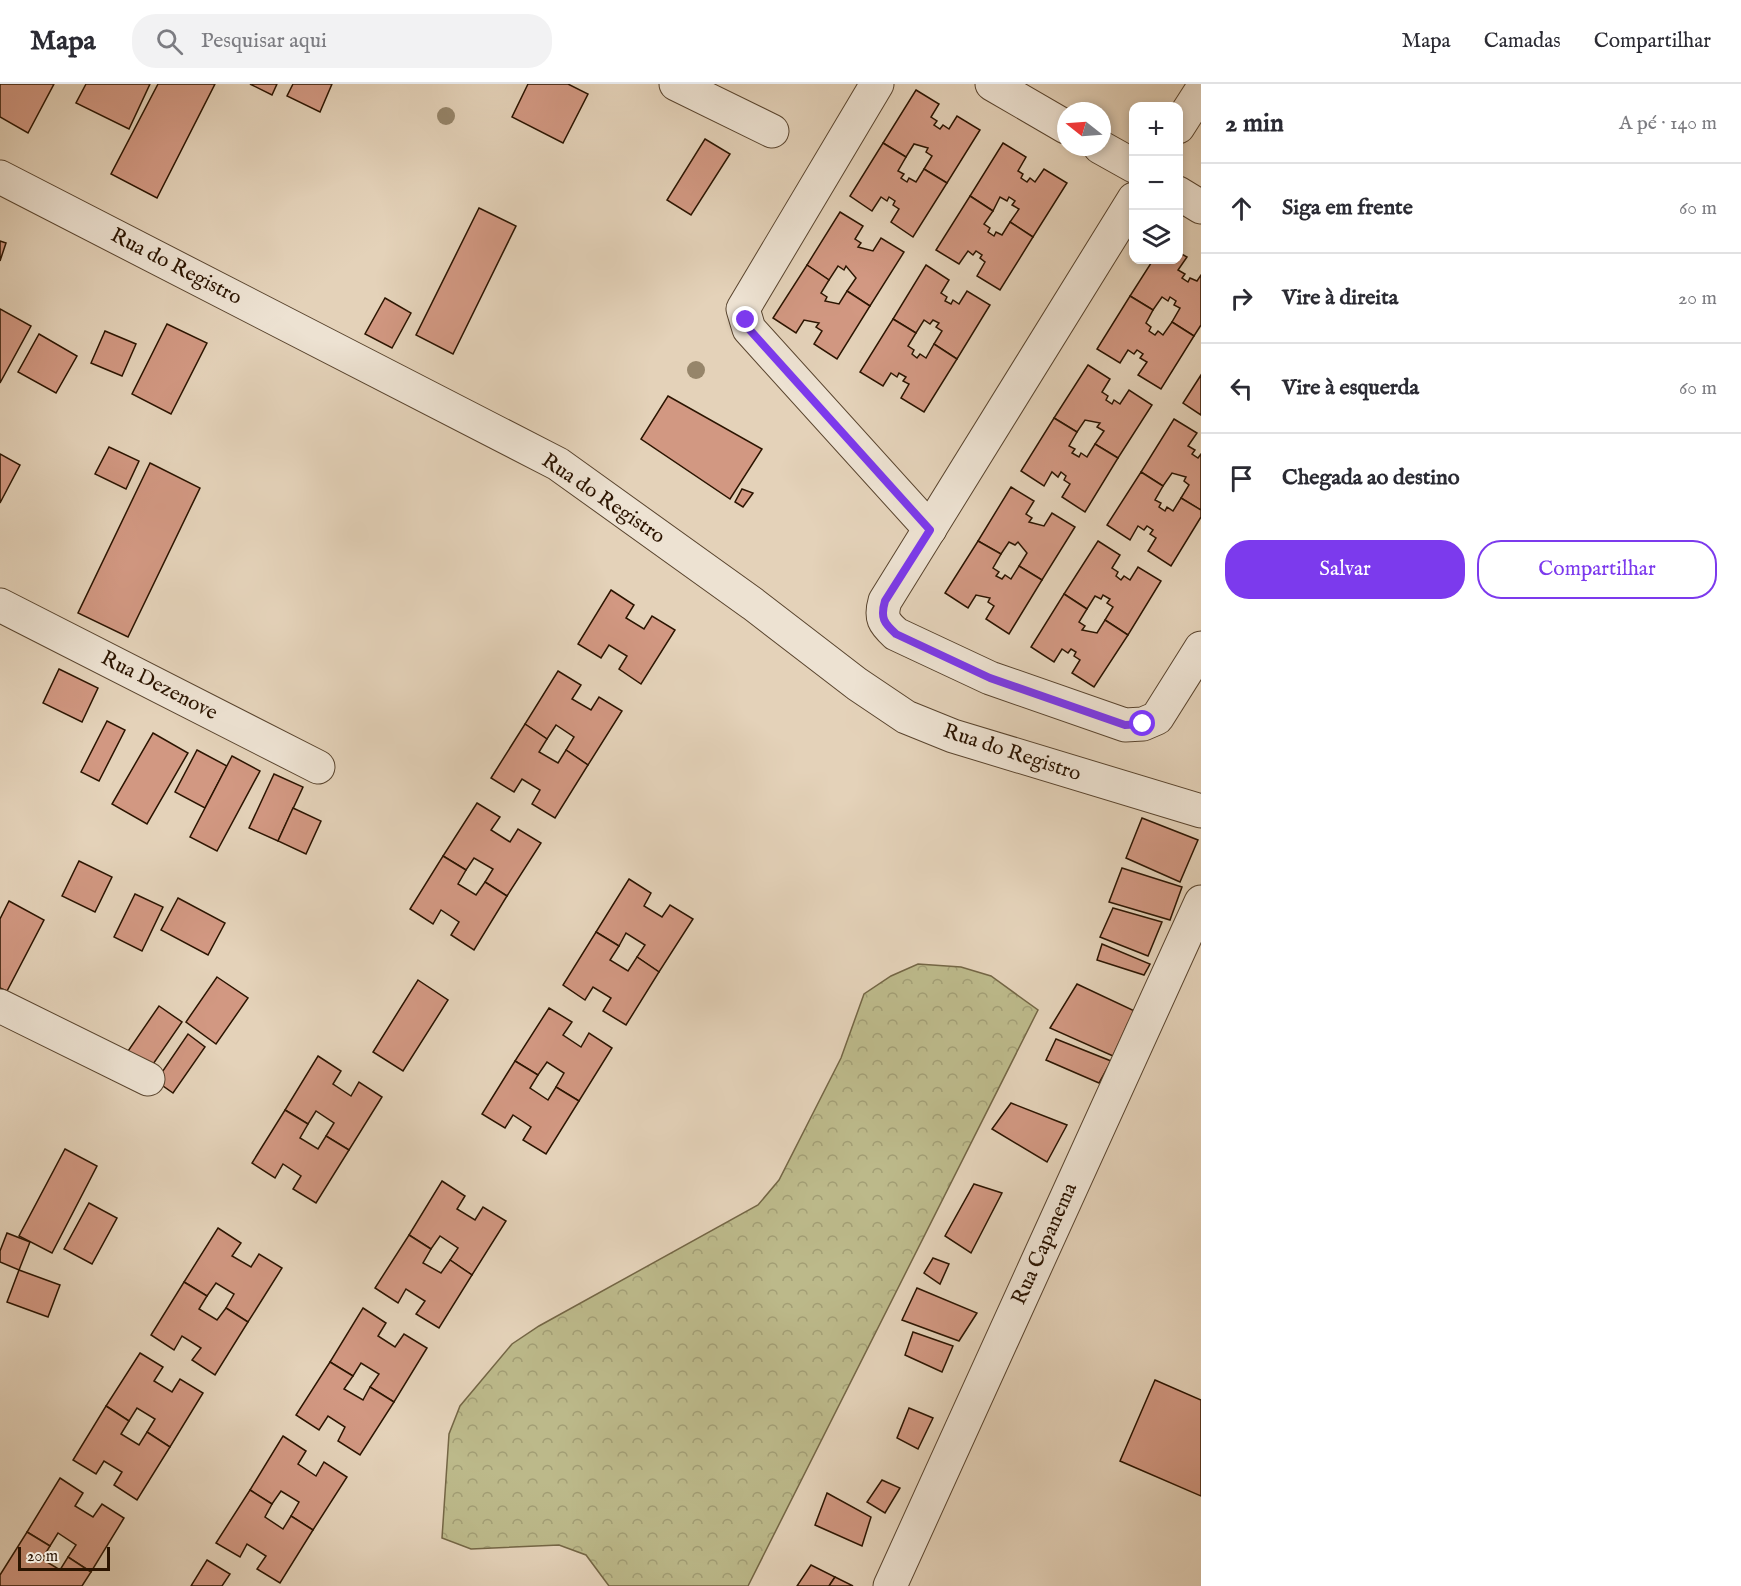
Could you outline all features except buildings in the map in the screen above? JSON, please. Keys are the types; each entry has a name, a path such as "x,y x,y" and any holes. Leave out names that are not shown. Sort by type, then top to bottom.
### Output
{"street":[{"path":"676,84 772,131"},
{"path":"877,84 743,309 749,329 930,530"},
{"path":"992,84 1057,122"},
{"path":"1183,120 1201,91"},
{"path":"1111,153 1129,163"},
{"name":"Rua do Registro","path":"0,177 558,464 753,604 857,684 906,717 953,736 1201,811"},
{"path":"1183,196 1201,207"},
{"path":"1129,207 885,601 881,614 884,624 896,634 990,678 1125,725 1143,724 1157,718 1201,648"},
{"name":"Rua Dezenove","path":"0,605 318,767"},
{"name":"Rua Capanema","path":"890,1586 1201,902"},
{"path":"0,1006 148,1079"}],"green space":[{"path":"918,964 961,967 991,976 1038,1010 748,1586 609,1586 586,1555 559,1545 471,1549 442,1538 449,1434 460,1406 512,1344 539,1326 758,1205 779,1180 841,1058 864,994 891,976"}],"route":[{"path":"746,320 749,329 930,530 885,601 881,614 884,624 896,634 990,678 1125,725 1143,724"}]}
